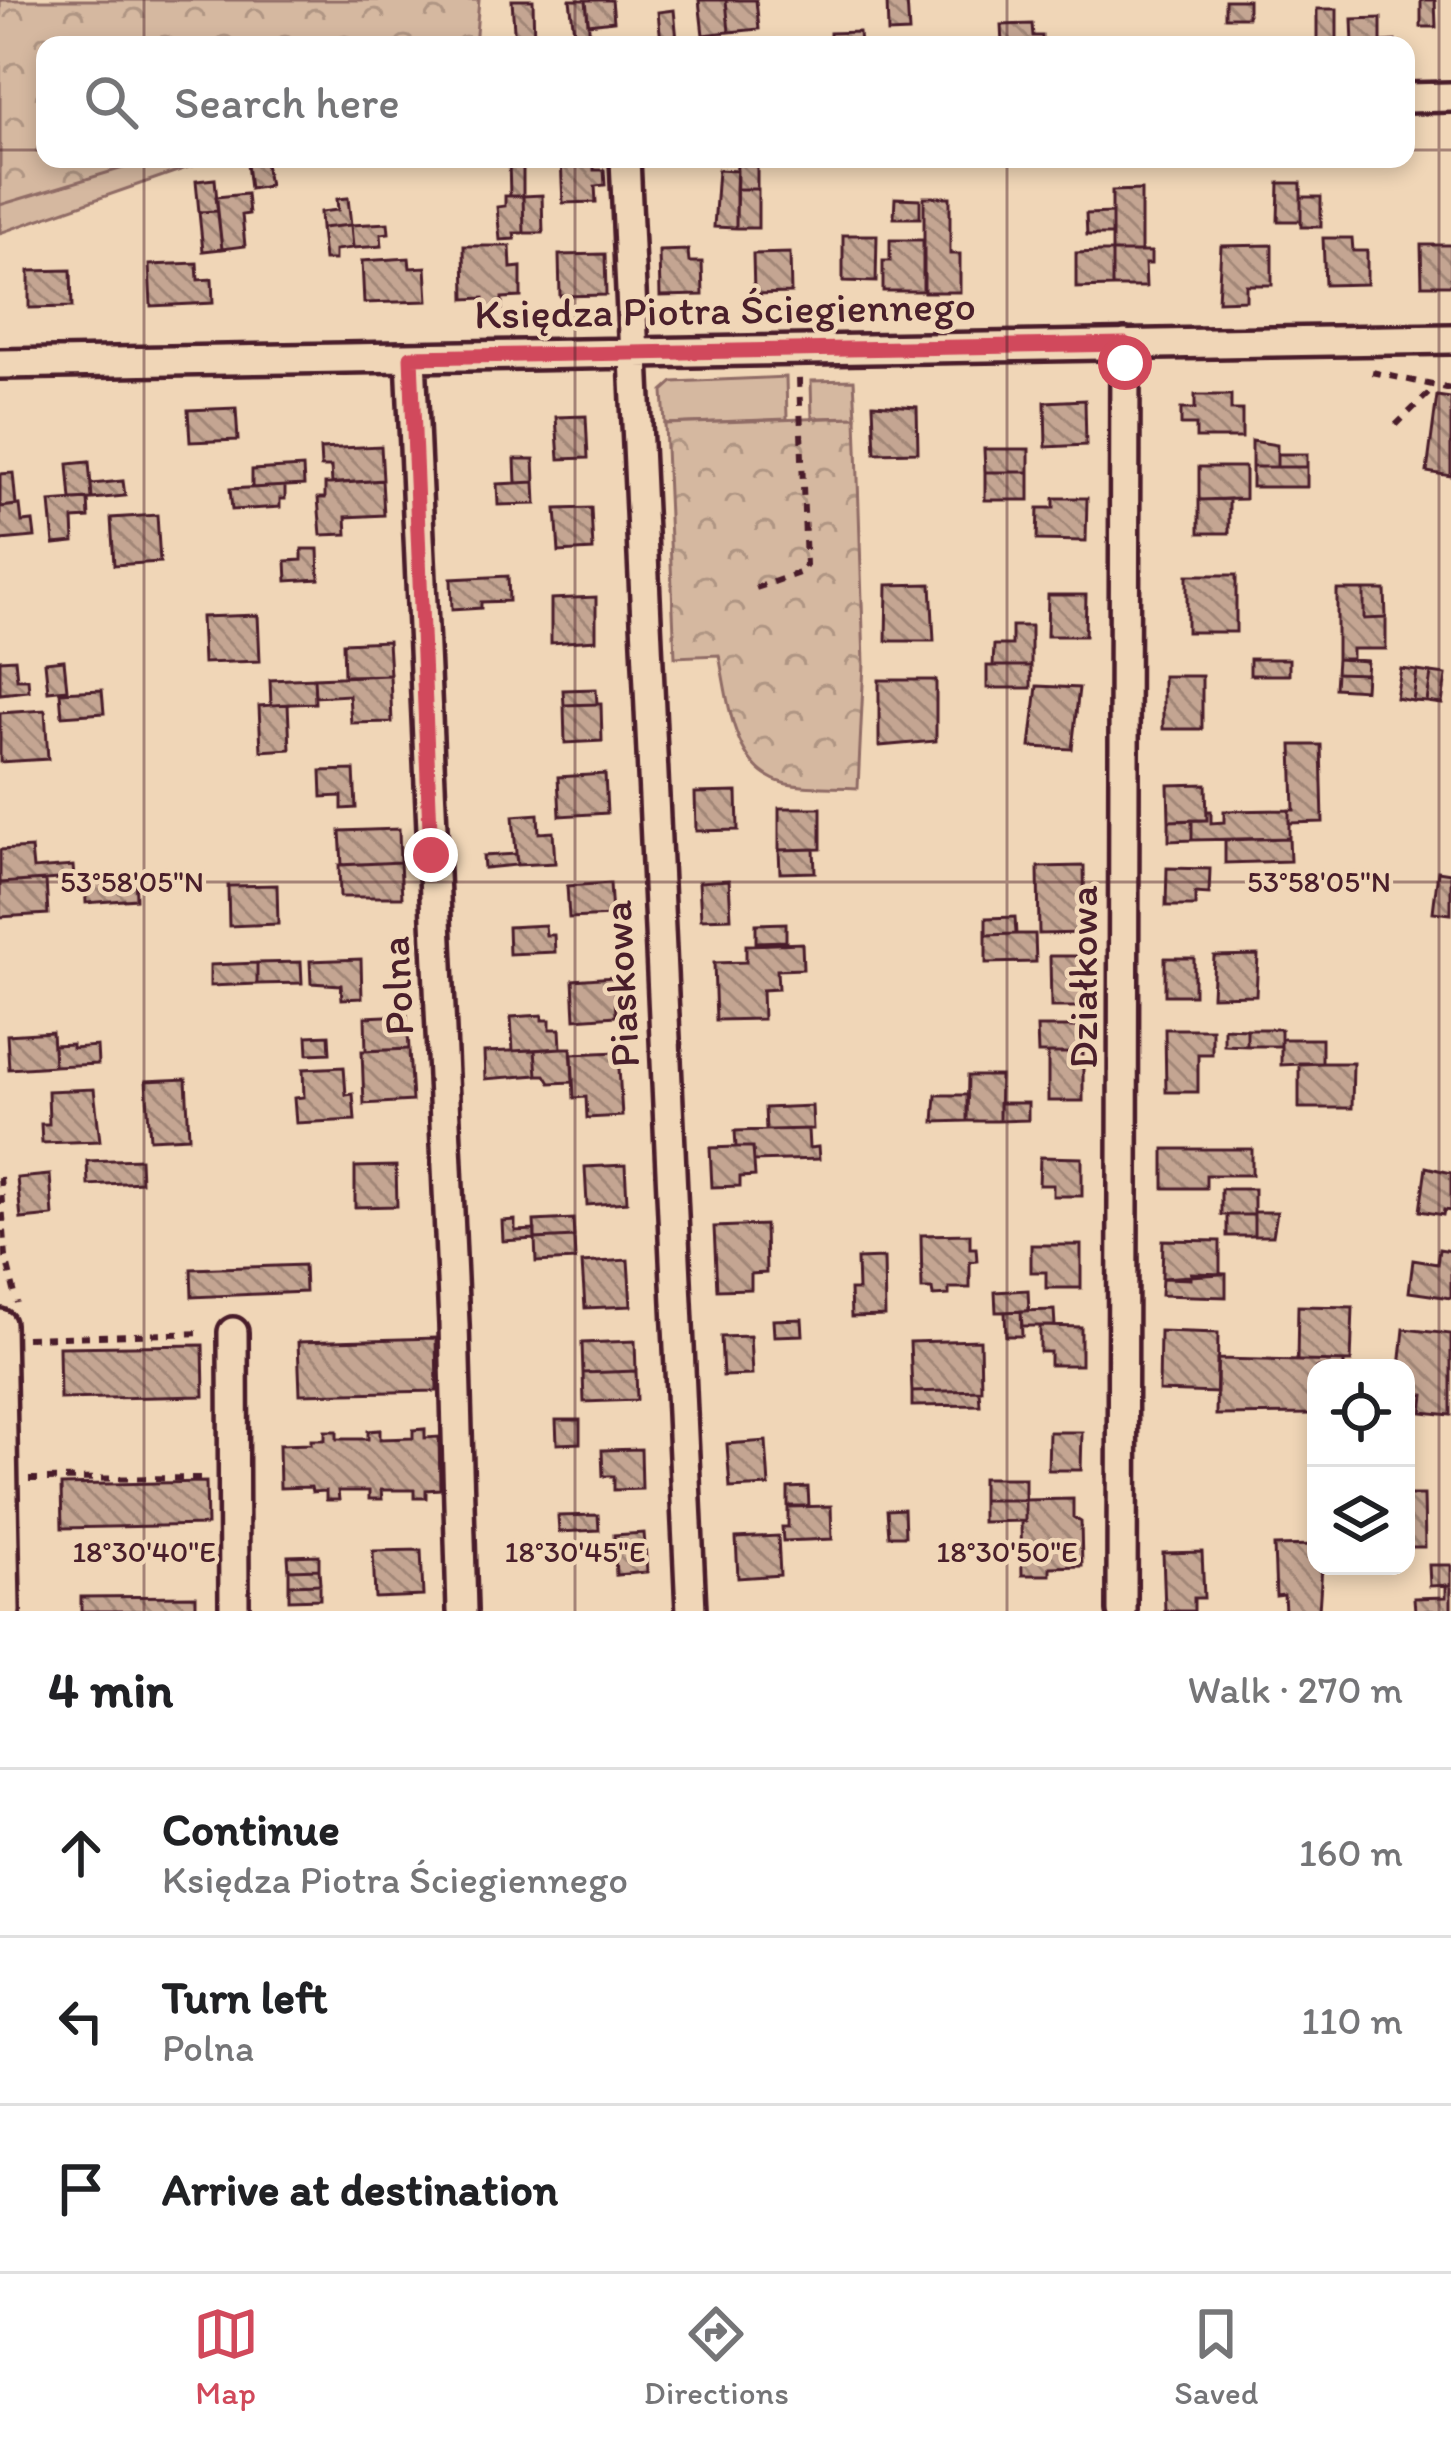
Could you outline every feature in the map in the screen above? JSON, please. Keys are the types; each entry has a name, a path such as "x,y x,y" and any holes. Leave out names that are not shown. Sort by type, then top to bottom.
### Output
{"street":[{"path":"1415,98 1451,97"},
{"name":"Piaskowa","path":"625,168 691,1611"},
{"name":"Księdza Piotra Ściegiennego","path":"0,364 1451,339"},
{"name":"Działkowa","path":"1122,1611 1125,344"},
{"name":"Polna","path":"411,357 454,1324 462,1611"},
{"path":"5,1611 9,1331"},
{"path":"232,1332 234,1611"}],"path":[{"path":"756,588 802,572 806,565 798,381 802,369"},
{"path":"1368,371 1451,389"},
{"path":"1396,424 1434,388"},
{"path":"9,1331 232,1332"},
{"path":"19,1479 211,1478"}],"green space":[{"path":"0,0 36,127 36,168 186,168 0,233"},
{"path":"0,0 479,0 476,36 36,36 36,168 123,168 0,205"},
{"path":"786,377 787,419 665,424 663,391 673,382"},
{"path":"854,380 856,417 812,418 811,381"},
{"path":"856,417 864,663 858,788 792,785 766,775 743,747 719,655 675,657 665,424"}],"building":[{"path":"512,0 533,0 534,36 514,36"},
{"path":"570,0 586,0 590,36 574,36"},
{"path":"586,0 612,0 614,21 588,24"},
{"path":"699,0 726,0 729,32 703,35"},
{"path":"726,0 756,0 759,29 729,32"},
{"path":"887,0 907,0 909,32 888,33"},
{"path":"1225,0 1248,0 1248,17 1225,17"},
{"path":"1421,0 1435,0 1436,27 1421,27"},
{"path":"1317,9 1337,9 1337,36 1317,36"},
{"path":"674,10 677,36 660,36 658,12"},
{"path":"1381,18 1381,36 1353,36 1352,19"},
{"path":"1032,24 1033,36 1002,36 1001,25"},
{"path":"859,32 859,36 830,36"},
{"path":"247,168 266,168 269,186 250,189"},
{"path":"509,168 523,168 523,196 510,196"},
{"path":"561,168 604,170 605,185 595,186 596,202 563,203"},
{"path":"737,168 757,168 757,189 736,189"},
{"path":"718,170 737,171 736,228 714,227"},
{"path":"215,179 218,211 199,212 196,181"},
{"path":"1279,183 1301,183 1301,221 1278,221"},
{"path":"736,189 758,189 758,228 736,228"},
{"path":"1141,190 1141,252 1112,252 1112,191"},
{"path":"247,194 249,214 242,215 245,246 222,249 216,197"},
{"path":"542,195 543,233 524,233 523,196"},
{"path":"505,196 523,196 524,233 500,240 497,207 505,206"},
{"path":"924,197 950,197 950,254 960,254 960,292 924,292"},
{"path":"1301,197 1321,197 1321,227 1301,227"},
{"path":"348,198 351,225 321,228 320,212 338,210 337,199"},
{"path":"895,198 920,199 920,218 894,218"},
{"path":"218,211 222,249 203,251 199,212"},
{"path":"1112,213 1112,235 1087,235 1086,214"},
{"path":"388,223 389,233 381,234 382,246 353,248 351,225"},
{"path":"351,225 353,248 335,250 335,260 324,260 321,228"},
{"path":"843,235 877,235 876,282 843,281"},
{"path":"1323,238 1352,238 1353,251 1367,251 1367,284 1325,285"},
{"path":"890,240 923,240 923,291 883,291 883,261 890,261"},
{"path":"1272,245 1272,285 1246,285 1246,300 1218,301 1221,246"},
{"path":"1421,245 1451,245 1451,285 1422,285"},
{"path":"464,246 510,246 511,268 521,267 521,297 502,298 502,309 484,309 484,298 465,299"},
{"path":"688,250 689,262 702,262 703,295 660,296 659,251"},
{"path":"1112,252 1112,287 1076,288 1076,253"},
{"path":"1112,252 1151,252 1151,264 1145,264 1146,287 1112,287"},
{"path":"790,253 791,293 754,294 753,254"},
{"path":"605,254 606,295 560,296 559,255"},
{"path":"409,258 410,268 426,267 428,301 364,303 362,261"},
{"path":"197,263 198,280 212,279 213,303 151,306 149,265"},
{"path":"71,270 72,307 29,308 29,271"},
{"path":"1195,395 1231,395 1231,410 1242,410 1242,438 1196,438 1196,425 1181,425 1181,409 1195,409"},
{"path":"1437,396 1451,398 1451,476 1427,472"},
{"path":"1085,400 1086,445 1046,447 1045,402"},
{"path":"873,404 917,407 918,452 875,453"},
{"path":"236,408 238,440 190,442 188,410"},
{"path":"586,416 588,458 559,459 556,417"},
{"path":"1252,441 1277,445 1277,467 1252,467"},
{"path":"381,446 383,480 332,484 331,467 321,467 320,449"},
{"path":"984,449 1029,449 1029,472 985,472"},
{"path":"1277,454 1307,454 1307,467 1277,467"},
{"path":"515,459 534,459 535,482 516,483"},
{"path":"89,462 92,499 71,500 68,464"},
{"path":"303,467 304,485 252,488 252,470"},
{"path":"1199,467 1245,467 1245,499 1199,500"},
{"path":"1252,467 1307,467 1307,487 1252,487"},
{"path":"985,472 1029,472 1029,500 985,500"},
{"path":"13,473 16,505 0,507 0,474"},
{"path":"382,480 384,515 346,517 347,534 321,535 318,498 325,498 325,484"},
{"path":"123,481 125,496 92,499 91,484"},
{"path":"535,482 536,504 498,505 497,484"},
{"path":"285,486 280,507 232,510 230,489"},
{"path":"1054,498 1087,498 1086,541 1037,540 1038,508 1054,508"},
{"path":"88,499 89,518 73,519 74,542 54,544 50,502"},
{"path":"1229,499 1229,533 1199,533 1199,500"},
{"path":"20,505 22,522 33,521 35,537 0,540 0,507"},
{"path":"591,508 593,550 559,552 556,509"},
{"path":"157,515 160,562 114,565 111,518"},
{"path":"302,549 318,549 319,579 287,581 286,561 302,560"},
{"path":"1187,575 1236,575 1236,632 1187,632"},
{"path":"508,576 509,601 452,610 451,579"},
{"path":"931,584 934,641 886,641 887,585"},
{"path":"1337,590 1364,590 1364,619 1386,618 1386,649 1352,649 1352,659 1337,659"},
{"path":"1364,590 1385,590 1386,618 1364,619"},
{"path":"1048,595 1086,595 1085,636 1047,636"},
{"path":"596,597 596,640 551,643 551,599"},
{"path":"258,615 260,661 203,663 201,617"},
{"path":"1012,626 1031,626 1031,666 993,666 994,645 1012,645"},
{"path":"388,641 390,675 344,676 343,643"},
{"path":"15,659 17,679 28,679 29,691 0,694 0,660"},
{"path":"1250,659 1289,659 1289,675 1250,675"},
{"path":"1337,659 1367,661 1366,674 1336,673"},
{"path":"64,660 67,689 48,691 45,662"},
{"path":"987,666 1031,666 1031,688 987,688"},
{"path":"1401,669 1417,671 1413,701 1396,698"},
{"path":"1417,671 1431,673 1427,702 1413,701"},
{"path":"1336,673 1366,674 1365,690 1335,688"},
{"path":"1431,673 1446,675 1442,704 1427,702"},
{"path":"390,675 392,722 351,723 349,695 315,697 314,678"},
{"path":"1163,676 1202,676 1202,729 1163,729"},
{"path":"314,678 315,703 271,705 270,680"},
{"path":"879,680 936,680 936,741 879,746"},
{"path":"1037,686 1079,688 1072,749 1030,747"},
{"path":"596,689 597,704 564,705 563,690"},
{"path":"102,690 104,713 62,716 60,692"},
{"path":"288,704 290,749 261,751 259,706"},
{"path":"601,704 602,741 565,743 564,705"},
{"path":"45,710 48,759 0,762 0,713"},
{"path":"1292,745 1321,745 1323,822 1289,823 1289,810 1294,810"},
{"path":"354,770 356,808 342,809 342,796 322,797 321,771"},
{"path":"605,774 607,813 560,816 558,777"},
{"path":"1206,784 1207,820 1169,821 1168,785"},
{"path":"737,792 738,830 696,831 695,793"},
{"path":"779,808 821,808 821,849 779,850"},
{"path":"1289,810 1289,838 1192,840 1192,820 1207,820 1207,811 1211,811 1211,823 1224,822 1224,811"},
{"path":"538,814 539,833 553,832 555,863 517,865 513,816"},
{"path":"1192,820 1192,840 1169,841 1169,821"},
{"path":"399,829 400,862 342,865 340,831"},
{"path":"1289,838 1290,861 1225,863 1225,840"},
{"path":"31,848 33,869 73,866 74,878 0,883 0,850"},
{"path":"814,849 815,872 780,873 779,850"},
{"path":"516,854 517,865 484,868 483,856"},
{"path":"400,862 402,897 340,897 339,865"},
{"path":"1084,866 1085,933 1039,934 1038,867"},
{"path":"1167,868 1210,869 1209,894 1195,893 1195,906 1166,906"},
{"path":"1438,871 1451,873 1451,914 1433,912"},
{"path":"135,874 136,899 86,903 85,877"},
{"path":"46,880 48,914 0,917 0,883"},
{"path":"729,880 731,918 701,919 699,882"},
{"path":"610,883 612,916 569,918 567,886"},
{"path":"277,885 278,924 229,926 228,886"},
{"path":"1015,917 1016,934 986,935 986,918"},
{"path":"786,923 786,941 756,942 756,924"},
{"path":"545,925 546,935 554,935 555,952 509,954 508,927"},
{"path":"1035,934 1036,962 986,963 986,935"},
{"path":"802,943 803,969 777,970 778,989 762,990 763,1019 716,1020 714,963 746,962 746,945"},
{"path":"1258,955 1256,995 1212,996 1214,956"},
{"path":"1050,956 1084,956 1084,1007 1051,1007"},
{"path":"1165,958 1194,958 1194,995 1165,995"},
{"path":"361,959 362,998 342,999 341,985 311,983 310,961"},
{"path":"301,962 302,983 257,984 257,963"},
{"path":"257,963 257,984 210,986 210,965"},
{"path":"614,977 616,1016 575,1019 573,980"},
{"path":"407,1015 409,1049 366,1051 365,1017"},
{"path":"542,1015 542,1020 550,1020 550,1029 560,1029 561,1048 513,1051 511,1017"},
{"path":"1037,1027 1083,1027 1083,1053 1038,1053"},
{"path":"1224,1028 1247,1029 1247,1046 1224,1045"},
{"path":"1165,1029 1212,1029 1212,1054 1198,1054 1198,1092 1166,1092"},
{"path":"1247,1029 1281,1029 1281,1046 1247,1046"},
{"path":"52,1032 54,1066 9,1069 7,1035"},
{"path":"329,1035 330,1053 308,1054 307,1036"},
{"path":"1281,1039 1322,1039 1322,1063 1281,1065"},
{"path":"72,1044 72,1048 97,1046 98,1064 54,1066 53,1045"},
{"path":"571,1048 573,1082 550,1083 545,1075 537,1075 535,1050"},
{"path":"409,1049 412,1101 364,1104 362,1051"},
{"path":"535,1050 537,1075 485,1079 484,1052"},
{"path":"618,1052 622,1116 587,1118 586,1097 574,1098 572,1054"},
{"path":"1048,1053 1083,1053 1083,1101 1048,1101"},
{"path":"1299,1063 1353,1063 1352,1108 1299,1108"},
{"path":"344,1067 346,1095 353,1094 355,1120 296,1123 294,1098 304,1097 303,1069"},
{"path":"968,1076 1000,1076 999,1121 967,1121"},
{"path":"186,1079 189,1137 150,1139 146,1081"},
{"path":"94,1089 100,1141 42,1143 41,1124 49,1124 48,1091"},
{"path":"936,1095 967,1095 967,1121 934,1122"},
{"path":"999,1103 1028,1103 1028,1120 999,1121"},
{"path":"812,1106 813,1129 766,1130 765,1108"},
{"path":"808,1129 809,1148 818,1147 819,1159 754,1161 753,1147 736,1147 735,1131"},
{"path":"753,1147 755,1176 740,1177 740,1186 712,1187 710,1148"},
{"path":"1164,1149 1252,1149 1252,1175 1206,1175 1206,1188 1164,1188"},
{"path":"1040,1157 1082,1158 1082,1196 1053,1196 1053,1185 1039,1185"},
{"path":"140,1159 141,1182 88,1185 87,1161"},
{"path":"625,1165 627,1202 587,1205 585,1167"},
{"path":"396,1166 397,1206 355,1207 355,1167"},
{"path":"1426,1167 1451,1173 1451,1211 1444,1210 1443,1215 1420,1211"},
{"path":"50,1175 53,1216 21,1219 17,1178"},
{"path":"1221,1189 1254,1189 1254,1215 1221,1215"},
{"path":"1254,1212 1277,1212 1273,1236 1254,1236"},
{"path":"1227,1215 1254,1215 1254,1236 1227,1236"},
{"path":"573,1219 574,1237 535,1239 534,1221"},
{"path":"515,1220 515,1231 535,1230 535,1239 503,1241 502,1221"},
{"path":"765,1225 766,1273 751,1274 751,1289 717,1290 714,1227"},
{"path":"970,1234 977,1261 970,1262 970,1288 949,1288 949,1295 933,1296 932,1289 922,1289 921,1235"},
{"path":"574,1237 575,1260 536,1262 535,1239"},
{"path":"1163,1240 1220,1241 1220,1274 1162,1278"},
{"path":"1031,1245 1081,1245 1081,1288 1046,1288 1046,1272 1031,1272"},
{"path":"1439,1249 1451,1251 1451,1298 1409,1292 1413,1260 1437,1264"},
{"path":"884,1258 885,1316 851,1317 850,1290 858,1290 857,1259"},
{"path":"628,1260 631,1306 585,1308 582,1263"},
{"path":"304,1265 305,1292 192,1297 191,1269"},
{"path":"1191,1273 1226,1274 1226,1297 1161,1295 1162,1278 1191,1279"},
{"path":"1028,1290 1029,1311 996,1312 995,1292"},
{"path":"1298,1306 1353,1307 1351,1359 1297,1361"},
{"path":"1054,1310 1055,1326 1022,1326 1021,1311"},
{"path":"1021,1311 1022,1336 1006,1336 1005,1312"},
{"path":"802,1319 803,1335 774,1336 773,1320"},
{"path":"1040,1326 1081,1327 1081,1365 1050,1365 1050,1352 1040,1352"},
{"path":"1404,1329 1451,1334 1451,1415 1422,1412 1424,1395 1415,1394 1415,1359 1401,1359"},
{"path":"1160,1331 1218,1333 1217,1393 1159,1391"},
{"path":"750,1336 752,1375 723,1376 721,1337"},
{"path":"436,1338 437,1391 300,1394 298,1342"},
{"path":"980,1340 981,1390 912,1392 910,1342"},
{"path":"635,1341 636,1371 583,1373 582,1343"},
{"path":"203,1345 204,1396 60,1399 59,1347"},
{"path":"1217,1359 1307,1361 1307,1414 1216,1415"},
{"path":"636,1371 637,1400 584,1402 583,1373"},
{"path":"979,1390 980,1405 912,1406 912,1392"},
{"path":"556,1420 580,1420 580,1443 557,1444"},
{"path":"425,1429 425,1438 439,1437 440,1489 426,1490 426,1498 414,1498 414,1490 381,1490 382,1499 369,1499 369,1491 338,1491 339,1500 326,1500 326,1491 312,1492 311,1487 280,1488 279,1445 325,1440 325,1431 337,1431 337,1439 368,1439 368,1431 380,1430 380,1439 413,1438 413,1430"},
{"path":"1049,1432 1082,1432 1081,1470 1048,1470"},
{"path":"766,1441 769,1486 730,1488 727,1444"},
{"path":"641,1449 642,1489 614,1490 614,1476 603,1476 602,1450"},
{"path":"982,1478 1025,1478 1025,1500 982,1500"},
{"path":"206,1482 207,1525 62,1528 61,1485"},
{"path":"808,1487 809,1506 788,1506 788,1488"},
{"path":"1415,1495 1424,1495 1425,1547 1415,1547"},
{"path":"1073,1499 1073,1517 1081,1522 1082,1566 1050,1567 1050,1575 1022,1575 1025,1500"},
{"path":"982,1500 1025,1500 1025,1521 982,1522"},
{"path":"831,1506 832,1539 783,1541 788,1507"},
{"path":"904,1509 905,1536 889,1536 887,1510"},
{"path":"598,1515 599,1530 559,1532 558,1516"},
{"path":"644,1533 647,1572 616,1575 614,1535"},
{"path":"778,1536 780,1575 738,1578 736,1538"},
{"path":"1307,1545 1307,1575 1321,1575 1319,1611 1285,1611 1284,1595 1276,1596 1274,1546"},
{"path":"421,1550 423,1596 375,1598 373,1551"},
{"path":"1202,1552 1204,1598 1194,1598 1194,1611 1165,1611 1163,1553"},
{"path":"319,1555 319,1569 289,1570 288,1556"},
{"path":"1429,1565 1451,1565 1451,1585 1430,1586"},
{"path":"319,1569 320,1584 289,1585 289,1570"},
{"path":"320,1584 320,1599 289,1600 289,1585"},
{"path":"1446,1585 1451,1585 1451,1611 1415,1611 1414,1598 1446,1597"},
{"path":"196,1596 196,1611 81,1611 81,1597"}],"route":[{"path":"431,855 411,357 1125,344 1125,363"}]}
